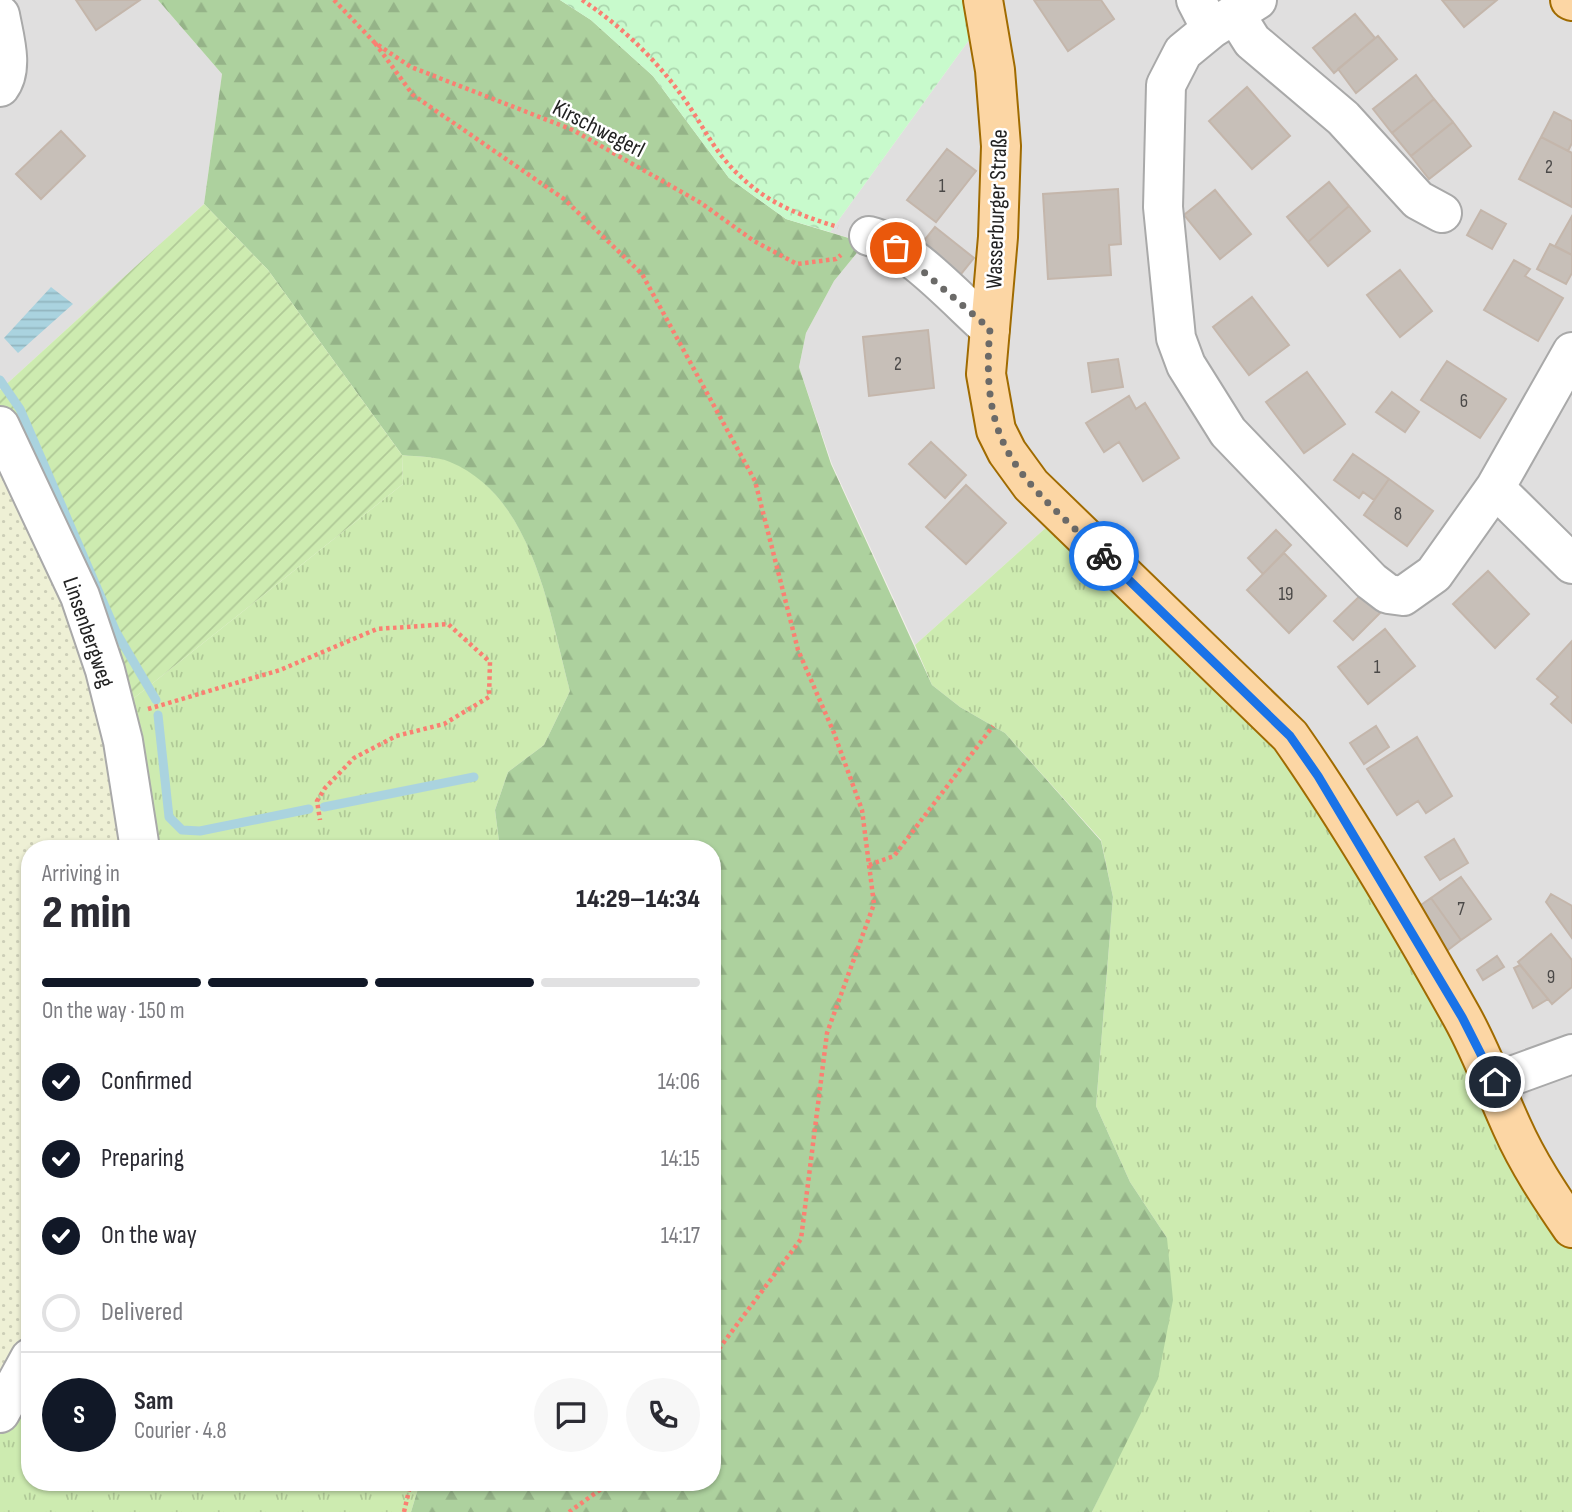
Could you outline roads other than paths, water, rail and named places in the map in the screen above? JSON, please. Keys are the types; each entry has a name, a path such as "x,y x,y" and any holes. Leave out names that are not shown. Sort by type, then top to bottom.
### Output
{"main road":[{"name":"Wasserburger Straße","path":"983,0 995,70 1001,146 986,374 996,430 1007,452 1031,485 1290,736 1318,776 1462,1017 1495,1082 1518,1138 1572,1228"}],"street":[{"path":"1441,213 1418,200 1343,118 1252,41 1225,11 1183,52 1166,85 1163,207 1176,338 1192,376 1228,432 1371,581 1388,594 1404,596 1434,574 1495,488 1572,352"},
{"path":"0,16 6,54 5,80 0,87"},
{"path":"856,245 883,239 909,257 990,329"},
{"name":"Linsenbergweg","path":"0,426 80,596 116,715 138,840"},
{"path":"1495,488 1572,564"},
{"path":"1495,1082 1572,1054"},
{"path":"0,1413 21,1374"}],"water":[{"path":"51,287 73,304 18,353 4,338"}],"waterway":[{"path":"0,380 20,409 116,632 156,700"},
{"path":"158,715 169,817 182,830 200,831 309,809"},
{"path":"324,807 474,777"}]}
